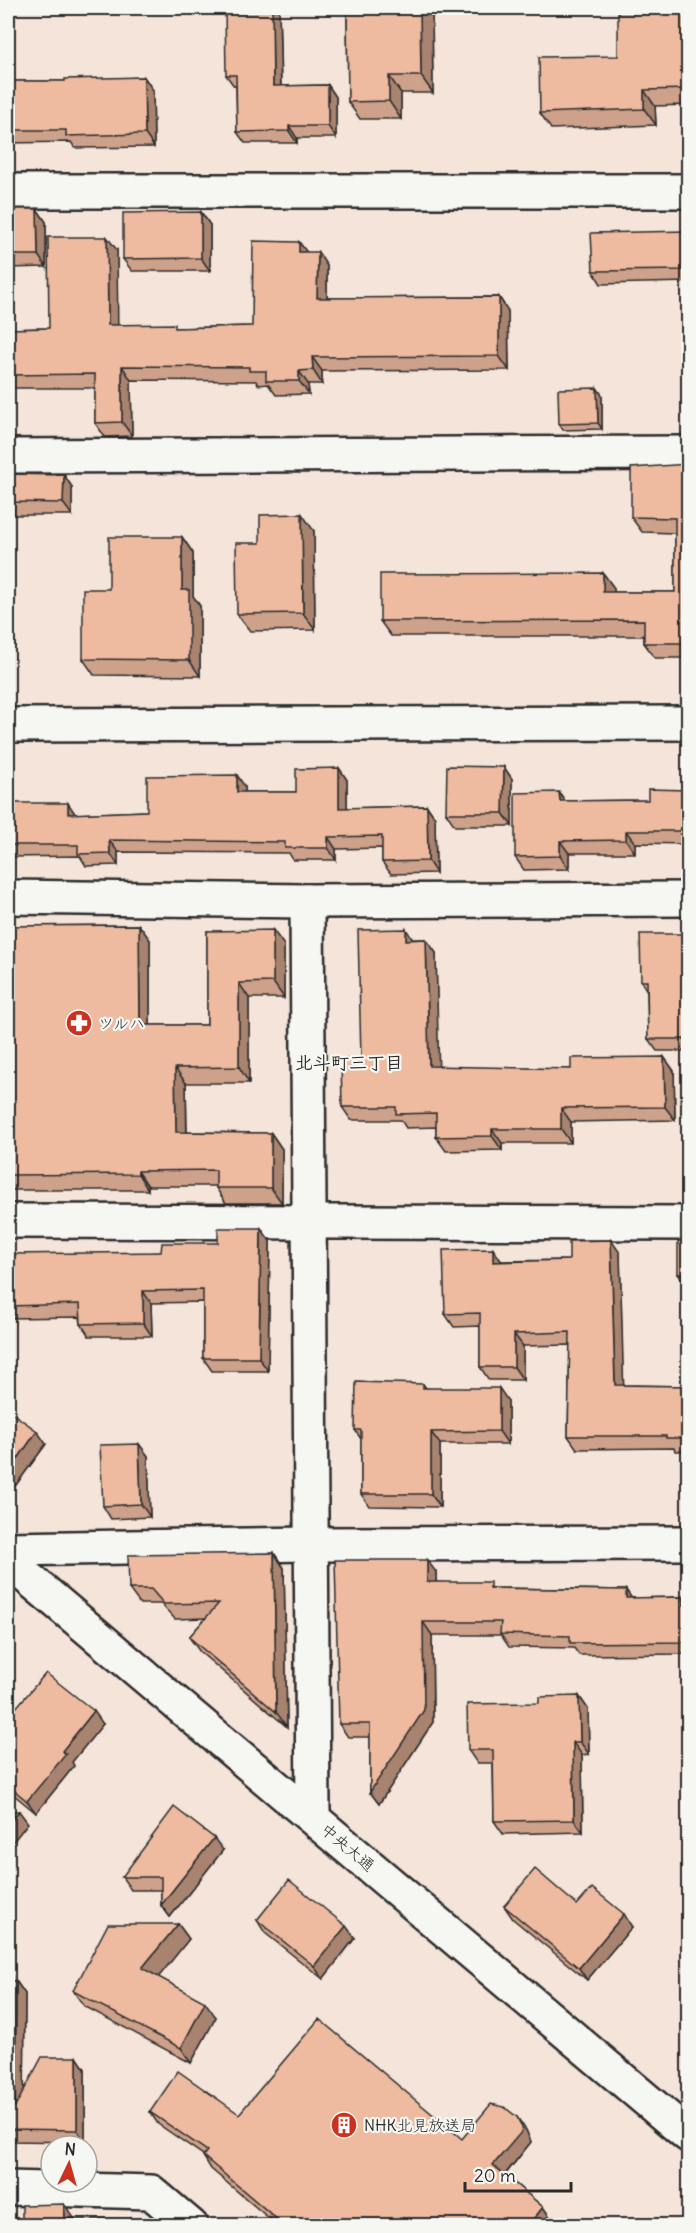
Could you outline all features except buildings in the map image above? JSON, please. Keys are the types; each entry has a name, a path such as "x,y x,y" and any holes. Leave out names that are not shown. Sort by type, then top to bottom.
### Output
{"street":[{"path":"8,191 688,191"},
{"path":"8,456 688,453"},
{"path":"8,725 688,723"},
{"path":"8,897 307,901 688,899"},
{"path":"307,901 313,1817"},
{"path":"8,1221 688,1223"},
{"path":"8,1550 310,1544 688,1543"},
{"name":"中央大通","path":"8,1561 688,2135"},
{"path":"8,2188 151,2192 191,2226"}],"place":[{"name":"ツルハ","path":"79,1023"},
{"name":"NHK北見放送局","path":"344,2125"}],"district":[{"name":"北斗町三丁目","path":"349,1063"}]}
